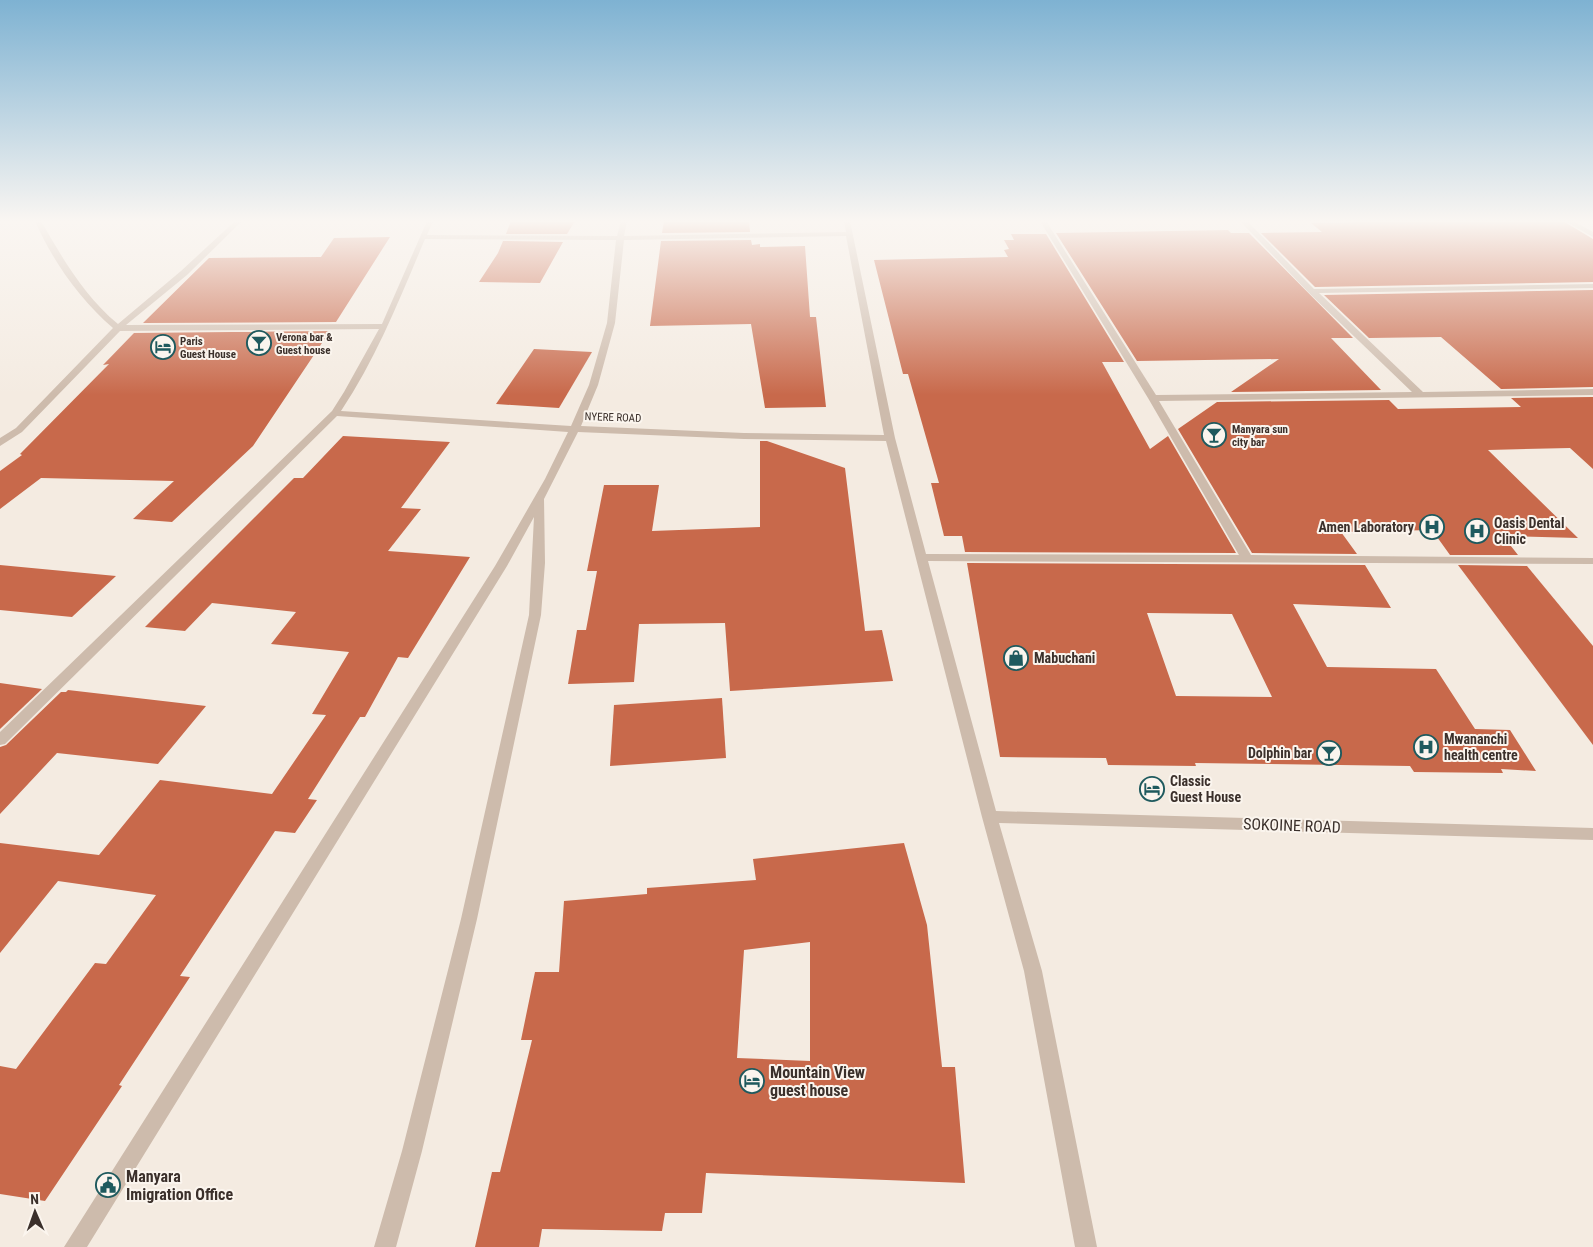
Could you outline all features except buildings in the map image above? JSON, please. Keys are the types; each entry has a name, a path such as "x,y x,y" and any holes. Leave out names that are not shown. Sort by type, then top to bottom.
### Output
{"street":[{"path":"74,279 106,319 118,328 385,326"},
{"path":"0,444 19,430 118,328 177,279"},
{"path":"0,740 335,413 349,392 385,326 404,279"},
{"path":"75,1247 491,582 540,498 596,377 611,323 616,279"},
{"path":"858,279 890,438 990,817 1033,971 1086,1247"},
{"path":"1079,279 1153,398 1247,559"},
{"path":"1300,279 1419,393"},
{"path":"1312,291 1593,286"},
{"path":"1153,398 1593,392"},
{"name":"NYERE ROAD","path":"335,413 573,429 744,436 890,438"},
{"path":"385,1247 414,1141 469,919 535,615 539,563 540,498"},
{"path":"921,557 1593,561"},
{"name":"SOKOINE ROAD","path":"990,817 1593,834"}],"place":[{"name":"Verona bar & Guest house","path":"259,343"},
{"name":"Paris Guest House","path":"163,347"},
{"name":"Manyara sun city bar","path":"1214,435"},
{"name":"Amen Laboratory","path":"1432,527"},
{"name":"Oasis Dental Clinic","path":"1477,531"},
{"name":"Mabuchani","path":"1016,658"},
{"name":"Mwananchi health centre","path":"1426,747"},
{"name":"Dolphin bar","path":"1329,753"},
{"name":"Classic Guest House","path":"1152,789"},
{"name":"Mountain View guest house","path":"752,1081"},
{"name":"Manyara Imigration Office","path":"108,1185"}]}
